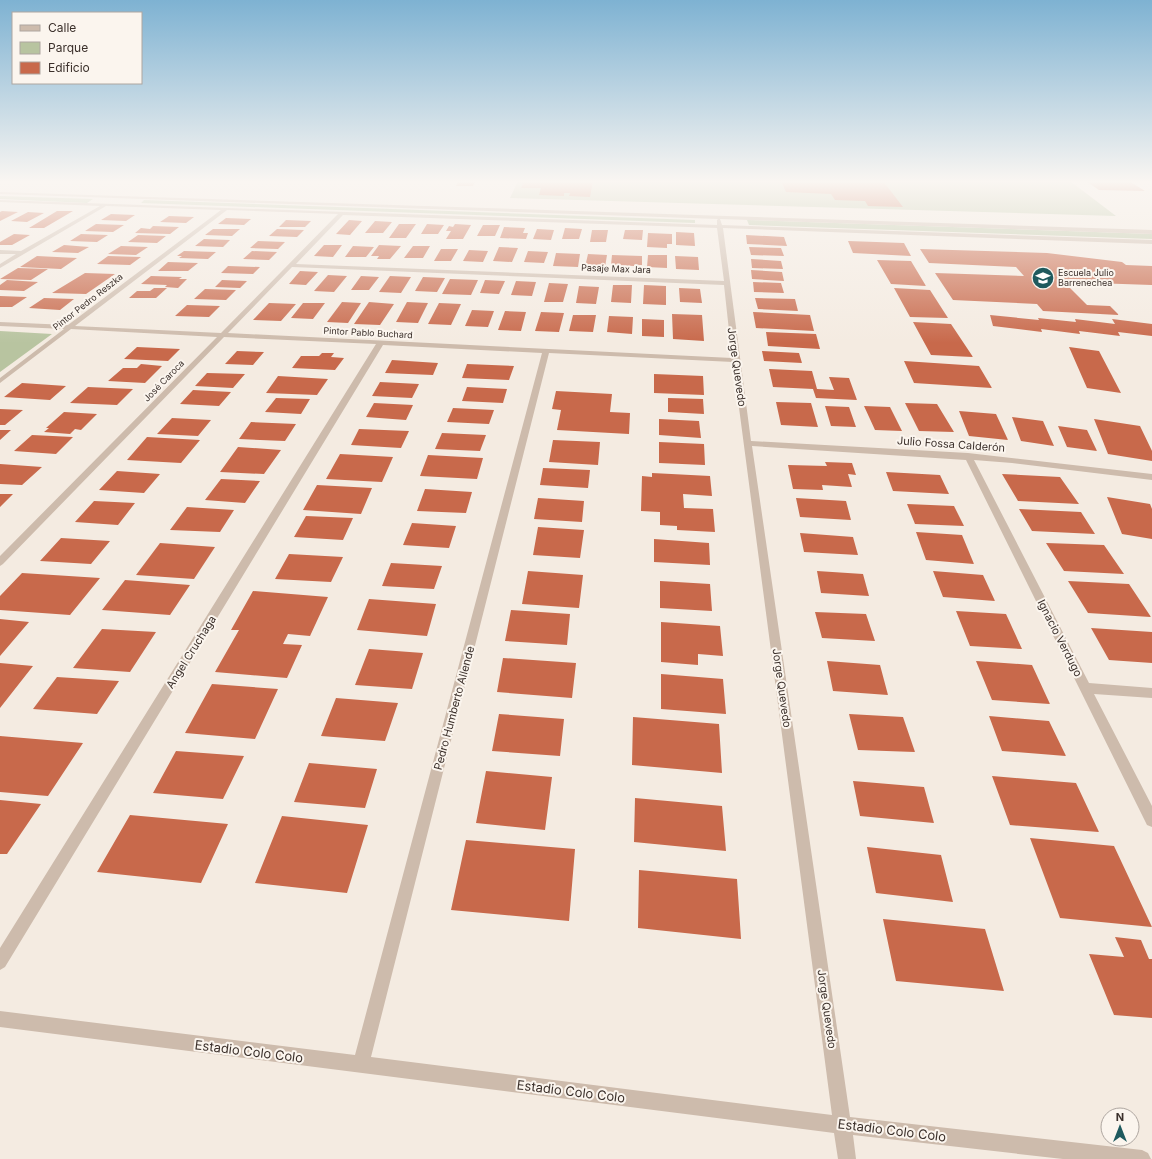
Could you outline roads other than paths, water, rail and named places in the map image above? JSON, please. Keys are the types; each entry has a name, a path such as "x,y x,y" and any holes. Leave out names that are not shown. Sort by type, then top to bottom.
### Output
{"street":[{"path":"0,266 53,235"},
{"name":"Pintor Pedro Reszka","path":"0,381 192,235"},
{"name":"José Caroca","path":"0,562 320,235"},
{"name":"Jorge Quevedo","path":"721,235 736,360 848,1159"},
{"path":"1002,235 1152,242"},
{"path":"0,252 22,253"},
{"name":"Pasaje Max Jara","path":"290,265 726,283"},
{"name":"Pintor Pablo Buchard","path":"0,324 736,360"},
{"name":"Angel Cruchaga","path":"0,962 382,342"},
{"name":"Pedro Humberto Allende","path":"361,1065 546,350"},
{"name":"Julio Fossa Calderón","path":"748,443 968,456 1050,463 1152,477"},
{"name":"Ignacio Verdugo","path":"968,456 1152,820"},
{"path":"1085,688 1152,693"},
{"name":"Estadio Colo Colo","path":"0,1019 843,1125 1142,1159"}],"place":[{"name":"Escuela Julio Barrenechea","path":"1043,278"}]}
